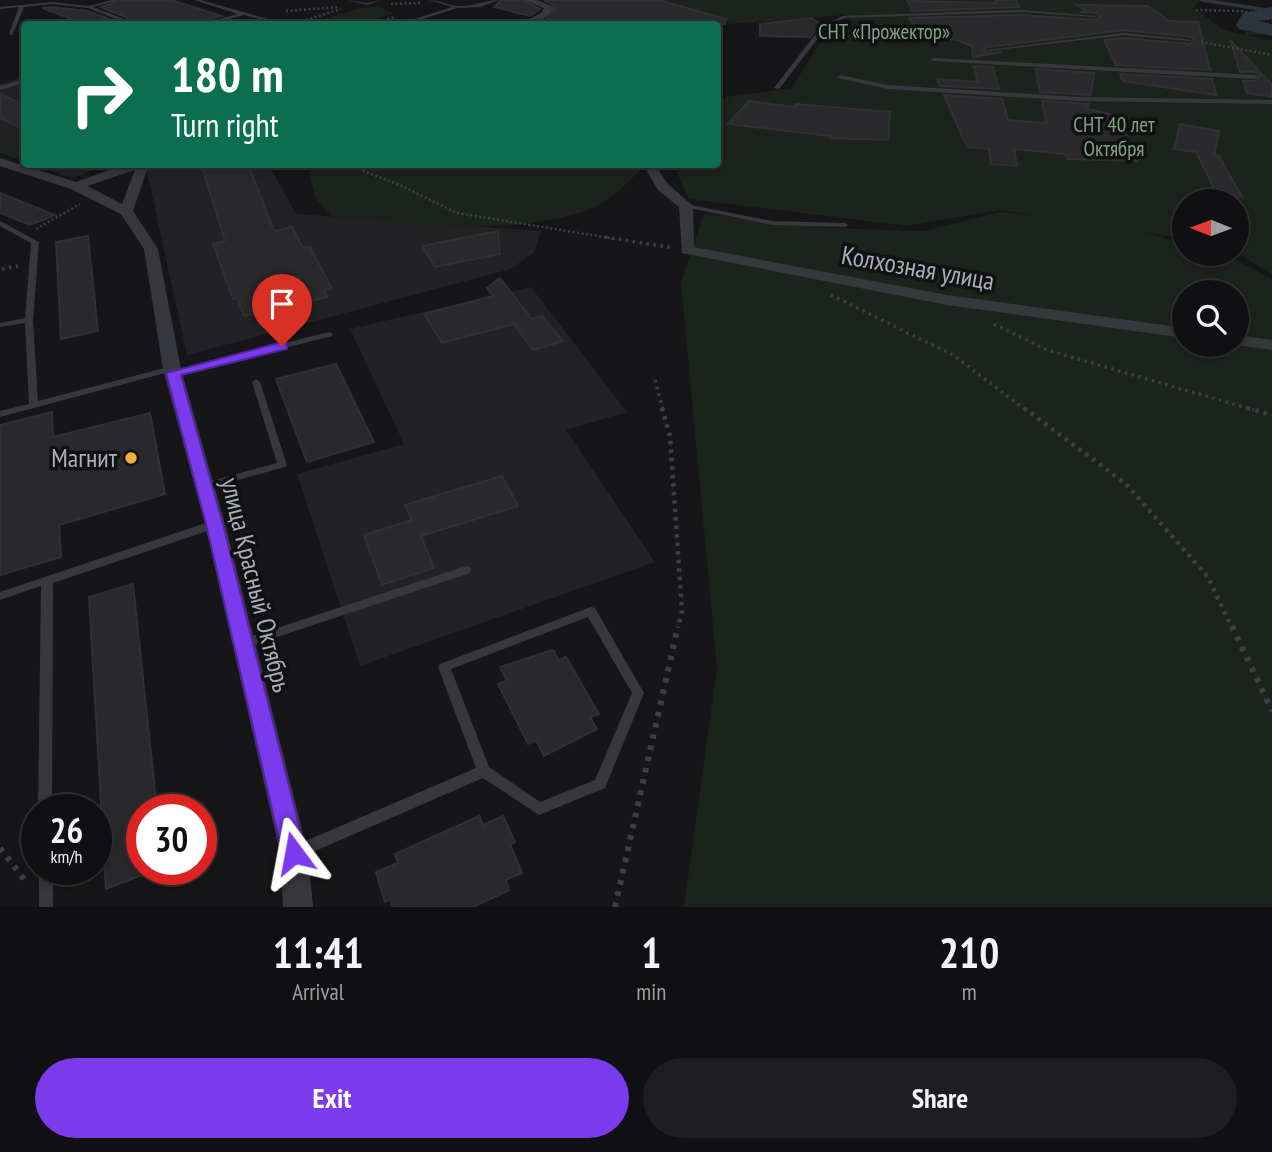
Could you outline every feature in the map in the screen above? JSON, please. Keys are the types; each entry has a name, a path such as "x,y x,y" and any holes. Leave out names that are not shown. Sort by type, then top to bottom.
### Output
{"street":[{"path":"528,0 549,7 545,15 534,20"},
{"path":"534,20 538,21"},
{"name":"улица Красный Октябрь","path":"0,162 76,186 126,211 151,249 173,371 215,524 294,853 298,907"},
{"path":"76,186 129,168"},
{"path":"126,211 140,168"},
{"path":"654,168 663,187 686,206 687,250"},
{"name":"Колхозная улица","path":"687,250 947,300 1172,331"},
{"path":"1249,342 1272,345"}],"lane":[{"path":"89,7 117,0"},
{"path":"195,0 271,21"},
{"path":"349,0 362,3 381,0"},
{"path":"431,0 457,7"},
{"path":"413,21 457,7 480,6 497,0"},
{"path":"0,8 52,3 89,7 124,21"},
{"path":"11,34 22,6"},
{"path":"777,88 823,28 844,17 1021,11 1096,16"},
{"path":"217,21 244,14"},
{"path":"989,50 1124,34 1190,40"},
{"path":"934,60 1255,77"},
{"path":"840,77 888,87 1064,98 1272,102"},
{"path":"0,88 21,82"},
{"path":"686,206 772,223 845,225"},
{"path":"0,223 26,234 35,242 29,320 34,406"},
{"path":"0,325 29,320"},
{"path":"0,414 329,334"},
{"path":"204,486 282,465 256,382"},
{"path":"0,596 215,524"},
{"path":"243,643 466,570"},
{"path":"45,794 47,582"},
{"path":"591,611 638,693 600,784 539,809 484,771 444,667 591,611"},
{"path":"294,853 484,771"},
{"path":"46,885 46,907"}],"path":[{"path":"301,21 362,3"},
{"path":"1196,10 1255,14 1272,19"},
{"path":"1190,40 1272,55"},
{"path":"356,168 402,186 457,213 687,250"},
{"path":"26,234 96,195"},
{"path":"821,290 953,355 1126,484 1208,577 1272,711"},
{"path":"992,322 1047,350 1272,415"},
{"path":"615,907 682,611 670,436 656,380"},
{"path":"0,848 30,887"}],"shaded area":[{"path":"21,78 21,160 0,153 0,84"},
{"path":"43,168 100,168 72,178"},
{"path":"146,168 271,168 296,214 541,231 534,252 511,269 187,355"},
{"path":"531,287 627,412 566,430 655,562 360,666 297,474 404,444 350,329"}],"green space":[{"path":"662,0 1200,0 1194,8 1224,30 1246,35 1245,30 1253,23 1272,25 1272,35 1248,35 1272,41 1272,275 1250,261 1250,189 1172,189 1172,237 1136,231 1172,240 1172,266 1248,266 1272,280 1272,907 684,907 717,668 681,283 704,214 829,228 924,231 1000,212 1040,216 1000,210 907,226 688,199 675,168 721,168 721,101 725,97 792,88 818,45 851,18 844,15 729,24 726,19"},
{"path":"378,6 394,13 369,21 318,21 356,9"},
{"path":"2,133 21,142 21,160 0,153"},
{"path":"309,168 641,168 620,190 590,209 561,218 497,226 430,225 334,217 315,198"}],"building":[{"path":"122,0 171,0 222,16 203,21 135,21 101,7"},
{"path":"501,0 522,0 540,9 530,16 494,7"},
{"path":"544,0 659,0 726,19 725,24 721,24 721,21 546,20 555,6"},
{"path":"995,0 1016,0 1019,7 913,11 907,1 996,3"},
{"path":"1077,5 1148,6 1169,21 1198,22 1210,70 1116,65 1104,40 1124,38 1190,44 1195,41 1192,37 1124,30 987,47 984,51 988,53 1002,52 973,57 972,46 957,40 918,36 910,18 1021,15 1095,20 1100,17 1097,13 1080,12 1086,11"},
{"path":"42,8 87,11 115,21 78,21"},
{"path":"811,18 821,24 810,37 760,36 760,24"},
{"path":"1230,40 1272,85 1272,97 1247,93 1243,81 1256,81 1260,76 1255,72 1240,72"},
{"path":"974,66 993,67 999,89 940,86 937,79 977,82"},
{"path":"1036,69 1094,73 1091,95 1040,92"},
{"path":"1120,74 1212,79 1216,95 1123,81"},
{"path":"0,94 21,104 21,128 0,118"},
{"path":"944,95 1002,99 1008,120 1046,123 1042,101 1089,104 1088,109 1119,116 1137,161 1068,159 1066,154 1014,149 1017,166 991,164 989,149 967,147"},
{"path":"749,101 795,107 796,104 890,112 888,140 830,138 831,136 728,124"},
{"path":"1180,124 1219,131 1214,155 1219,156 1238,189 1214,189 1196,152 1174,149"},
{"path":"250,168 274,231 292,227 303,248 310,247 332,289 324,290 327,297 244,316 237,298 233,299 213,244 225,241 203,170"},
{"path":"0,193 55,215 30,225 0,213"},
{"path":"498,231 500,254 435,267 422,246"},
{"path":"88,236 98,331 61,339 56,242"},
{"path":"500,278 532,319 542,316 563,341 533,350 514,324 442,343 424,314 493,296 487,288"},
{"path":"336,364 374,442 307,462 276,379"},
{"path":"52,412 53,437 150,413 165,494 59,525 61,557 0,575 0,425"},
{"path":"502,476 518,506 421,536 434,568 382,585 364,535 412,520 405,505"},
{"path":"133,584 155,794 126,794 126,881 106,889 106,885 112,885 112,794 100,794 89,597"},
{"path":"553,650 559,660 566,657 599,714 590,717 597,729 544,756 536,740 528,744 498,684 507,681 500,667"},
{"path":"479,816 483,825 503,816 515,842 510,845 522,873 506,880 509,890 473,907 393,907 390,899 385,902 376,872 398,863 395,854"}],"waterway":[{"path":"1202,0 1267,10"},
{"path":"1272,13 1250,17 1246,25 1272,30"}],"place":[{"name":"Магнит","path":"131,458"}],"route":[{"path":"282,346 173,373 215,524 294,853"}],"park label":[{"name":"СНТ «Прожектор»","path":"884,32"},
{"name":"СНТ 40 лет Октября","path":"1114,137"}]}
